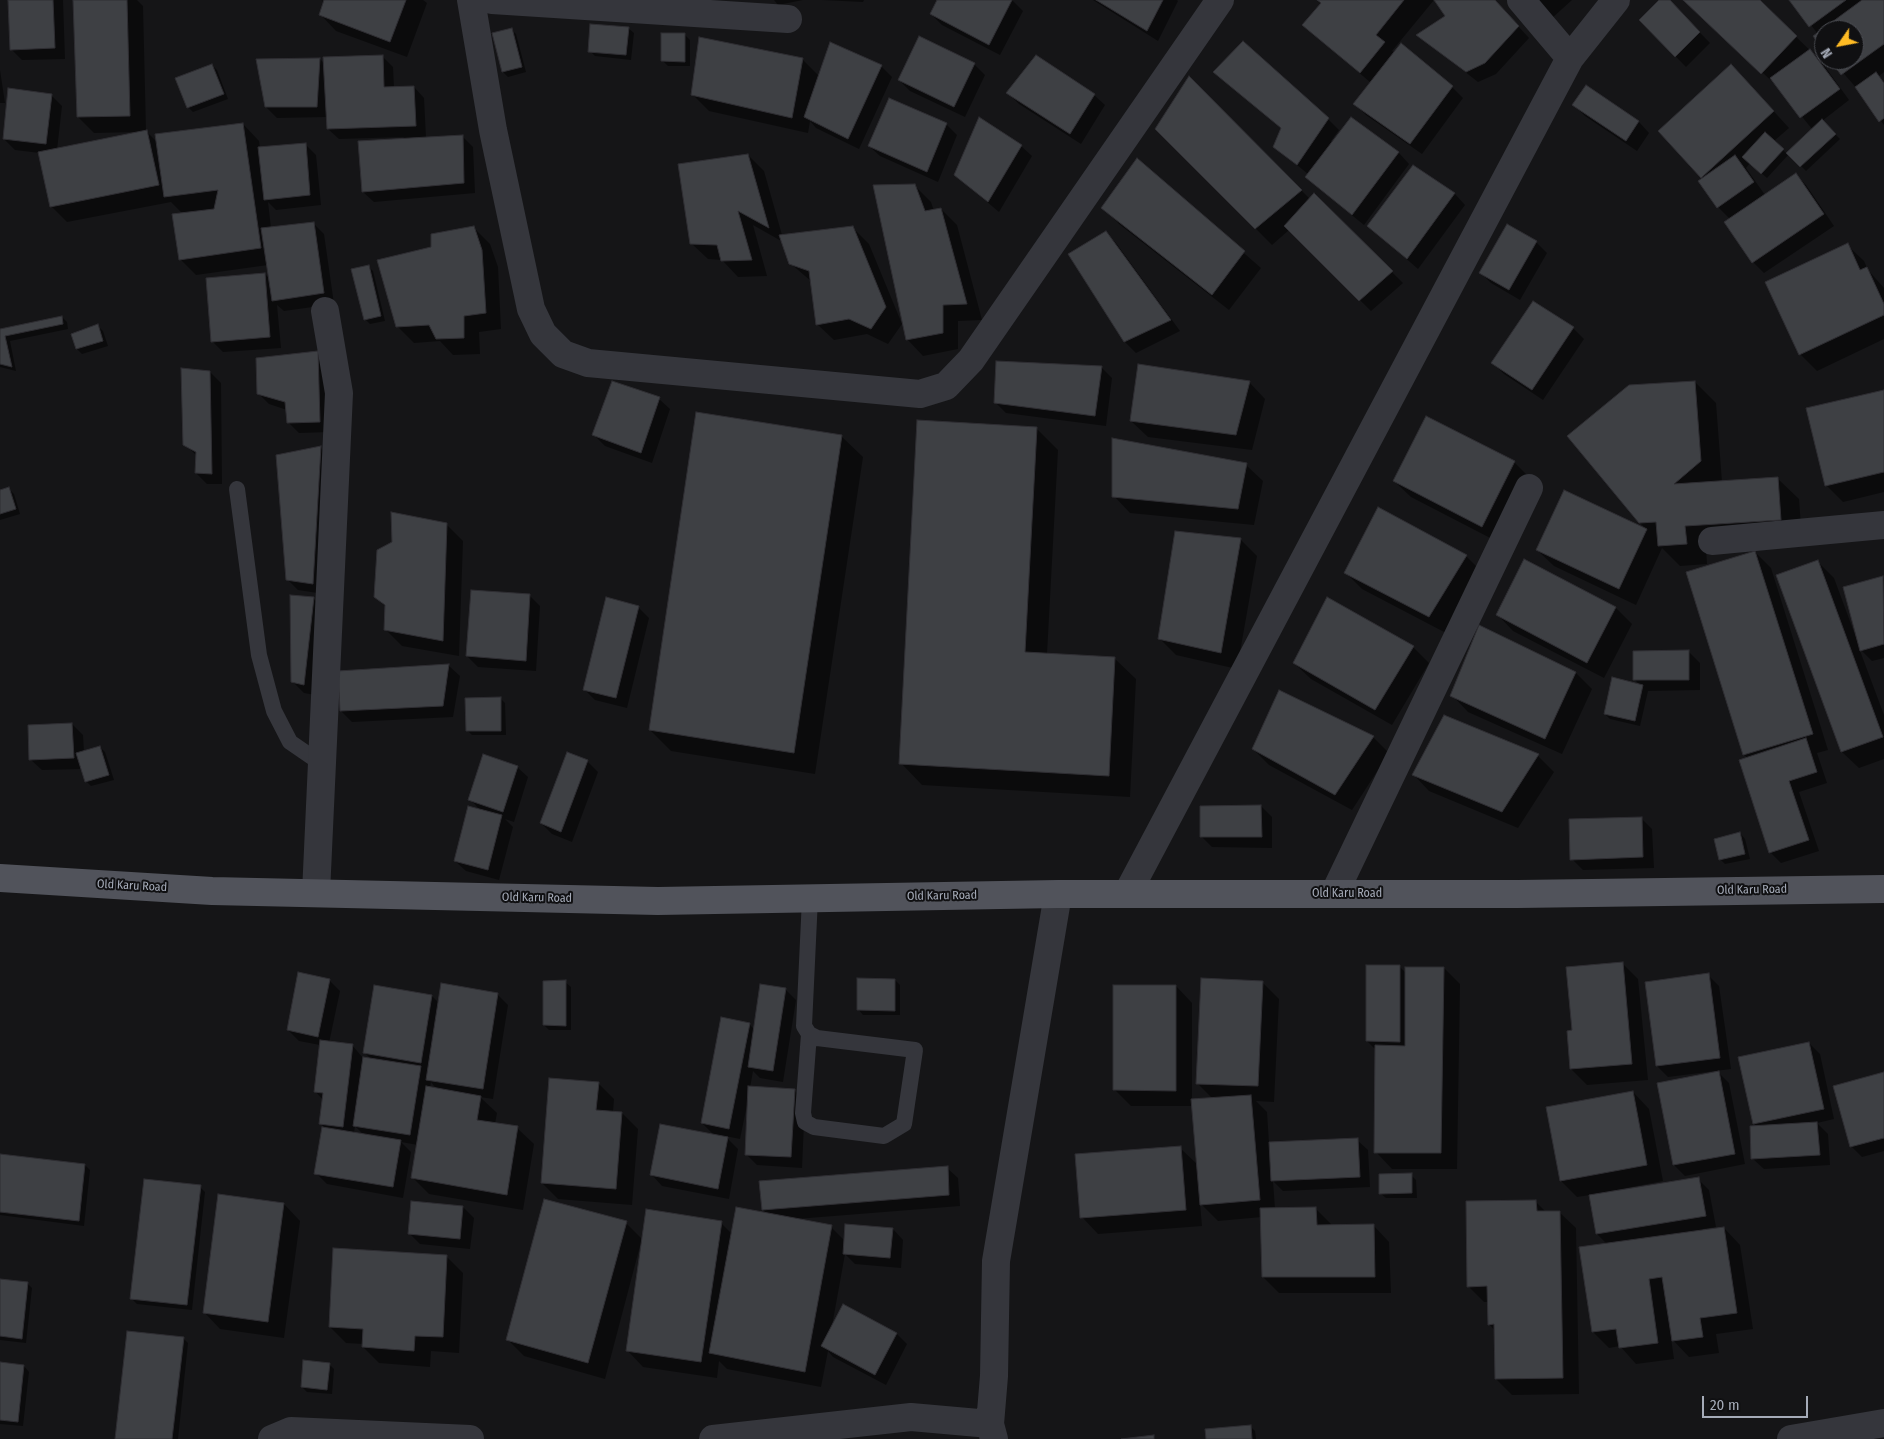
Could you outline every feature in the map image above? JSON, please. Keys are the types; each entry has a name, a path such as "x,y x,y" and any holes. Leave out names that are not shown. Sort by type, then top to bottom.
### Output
{"main road":[{"name":"Old Karu Road","path":"0,878 212,891 658,901 1058,894 1518,894 1884,888"}],"street":[{"path":"471,0 493,130 531,309 543,334 563,354 588,363 920,394 946,386 971,360 1220,0"},
{"path":"492,0 788,20"},
{"path":"1521,0 1570,58"},
{"path":"1127,894 1570,58 1616,0"},
{"path":"316,893 339,393 325,311"},
{"path":"1334,894 1529,488"},
{"path":"1712,541 1884,525"},
{"path":"713,1439 911,1417 992,1431 996,1261 1058,894"},
{"path":"1791,1439 1884,1423"},
{"path":"272,1439 291,1431 470,1439"}],"lane":[{"path":"237,489 259,655 274,711 290,742 322,764"},
{"path":"809,1034 803,1113 805,1122 814,1127 884,1136 904,1124 915,1050 817,1038 809,1034 804,1026 810,898"}],"building":[{"path":"8,0 53,0 55,48 10,50"},
{"path":"73,0 127,0 130,116 77,117"},
{"path":"324,0 406,0 390,42 319,15"},
{"path":"937,0 1012,0 989,45 930,14"},
{"path":"1096,0 1163,0 1147,31"},
{"path":"1317,0 1404,0 1376,35 1385,42 1360,73 1302,25 1321,3"},
{"path":"1434,0 1495,0 1519,26 1485,63 1466,72 1416,35 1445,16"},
{"path":"1659,0 1670,0 1700,32 1675,57 1639,20"},
{"path":"1683,0 1760,0 1797,36 1761,74"},
{"path":"1789,0 1846,0 1819,20 1814,20 1814,23 1809,27"},
{"path":"1862,0 1884,0 1884,44 1864,58 1864,20 1835,20"},
{"path":"590,24 629,27 626,55 588,52"},
{"path":"512,28 522,67 502,72 492,33"},
{"path":"661,33 685,33 685,62 661,61"},
{"path":"919,36 975,63 954,107 898,80"},
{"path":"699,37 803,58 792,118 691,95"},
{"path":"1243,41 1329,118 1297,165 1273,147 1281,128 1213,72"},
{"path":"830,42 882,65 848,139 804,117"},
{"path":"1401,43 1453,86 1410,144 1353,104"},
{"path":"1810,49 1814,54 1814,70 1826,70 1840,89 1800,118 1770,78"},
{"path":"383,55 384,87 414,86 416,126 327,129 323,57"},
{"path":"1036,55 1095,94 1070,134 1006,93"},
{"path":"320,58 317,107 265,107 256,59"},
{"path":"212,64 224,94 187,108 175,78"},
{"path":"1731,64 1774,111 1701,178 1658,131"},
{"path":"1837,70 1848,70 1841,75"},
{"path":"1876,72 1884,83 1884,118 1879,122 1855,87"},
{"path":"1189,76 1302,190 1255,229 1155,129"},
{"path":"1586,85 1639,121 1626,141 1572,105"},
{"path":"8,88 52,94 46,144 3,139"},
{"path":"889,98 947,123 927,172 868,146"},
{"path":"979,117 1022,145 988,202 954,175"},
{"path":"1351,117 1399,152 1352,215 1305,177"},
{"path":"1822,119 1836,134 1800,167 1786,153"},
{"path":"243,123 261,248 179,260 172,214 214,209 218,190 164,197 155,134"},
{"path":"147,130 159,185 50,207 38,152"},
{"path":"1765,132 1784,149 1761,174 1742,157"},
{"path":"463,135 464,183 362,192 358,141"},
{"path":"306,143 310,195 264,200 258,147"},
{"path":"748,154 769,228 738,211 752,260 721,261 717,245 690,244 678,164"},
{"path":"1735,155 1754,182 1717,208 1698,181"},
{"path":"1137,158 1245,251 1212,295 1101,208"},
{"path":"1413,165 1455,193 1407,259 1367,226"},
{"path":"1796,173 1824,214 1752,263 1724,222"},
{"path":"915,184 925,211 941,208 967,304 943,305 943,333 906,340 873,185"},
{"path":"1314,193 1393,271 1359,301 1284,226"},
{"path":"314,222 324,293 272,301 261,228"},
{"path":"1507,224 1537,241 1509,290 1479,273"},
{"path":"474,226 482,250 486,313 464,316 464,338 436,339 429,325 396,327 377,260 431,247 431,234"},
{"path":"853,226 886,307 871,329 849,319 816,325 809,271 789,264 779,235"},
{"path":"1106,231 1171,320 1124,342 1068,254"},
{"path":"1848,243 1860,270 1867,267 1884,304 1884,315 1799,355 1765,282"},
{"path":"369,265 381,316 364,320 351,269"},
{"path":"265,273 270,337 211,342 206,278"},
{"path":"1533,301 1574,327 1532,390 1491,363"},
{"path":"62,316 63,324 5,336 12,367 0,364 0,329"},
{"path":"98,324 103,341 76,349 71,334"},
{"path":"318,351 320,422 287,423 285,402 257,394 256,358"},
{"path":"996,361 1102,366 1095,416 994,403"},
{"path":"1138,364 1250,381 1236,435 1130,421"},
{"path":"181,368 210,371 212,474 195,473 196,452 183,445"},
{"path":"612,381 660,397 641,453 592,435"},
{"path":"1695,381 1701,461 1674,484 1778,477 1781,520 1685,526 1687,544 1658,546 1656,522 1639,523 1567,436 1629,385"},
{"path":"1884,390 1884,472 1825,486 1806,408"},
{"path":"696,412 842,435 794,753 649,730"},
{"path":"1426,416 1515,461 1482,527 1393,481"},
{"path":"917,420 1037,427 1025,652 1115,657 1109,776 899,764"},
{"path":"1112,438 1247,463 1238,509 1112,497"},
{"path":"321,446 313,584 286,580 276,455"},
{"path":"9,487 16,509 0,514 0,490"},
{"path":"1564,490 1647,529 1619,589 1536,550"},
{"path":"1378,507 1467,555 1429,617 1344,573"},
{"path":"391,512 447,523 443,641 384,630 385,605 374,597 377,550 392,542"},
{"path":"1175,531 1241,538 1221,653 1158,639"},
{"path":"1755,551 1813,734 1743,755 1686,572"},
{"path":"1524,559 1616,607 1587,663 1496,615"},
{"path":"1818,560 1883,737 1841,752 1776,575"},
{"path":"1883,576 1884,644 1860,651 1843,587"},
{"path":"471,590 530,594 526,661 466,656"},
{"path":"290,595 314,597 304,685 291,682"},
{"path":"606,597 639,606 616,698 583,690"},
{"path":"1327,597 1414,646 1375,710 1293,663"},
{"path":"1479,625 1576,672 1545,739 1450,696"},
{"path":"1689,650 1689,680 1633,680 1633,651"},
{"path":"449,664 443,706 340,711 338,671"},
{"path":"1612,677 1643,685 1635,721 1604,714"},
{"path":"1279,690 1374,736 1335,795 1252,749"},
{"path":"501,697 501,731 466,731 465,698"},
{"path":"1444,715 1539,754 1502,812 1412,775"},
{"path":"72,723 74,758 29,760 28,725"},
{"path":"1806,738 1817,772 1789,781 1809,840 1769,853 1739,760"},
{"path":"100,746 109,775 85,782 76,753"},
{"path":"567,752 588,760 561,832 540,823"},
{"path":"483,754 518,766 503,812 468,800"},
{"path":"1261,805 1262,837 1200,837 1200,806"},
{"path":"468,806 502,815 488,870 454,861"},
{"path":"1642,817 1643,857 1570,860 1569,819"},
{"path":"1740,832 1745,854 1719,860 1714,839"},
{"path":"1623,962 1632,1064 1570,1069 1567,1031 1572,1030 1566,967"},
{"path":"1366,965 1400,965 1400,1042 1366,1041"},
{"path":"1405,967 1444,967 1441,1153 1374,1153 1375,1045 1405,1046"},
{"path":"298,972 330,979 318,1037 287,1030"},
{"path":"1709,973 1720,1058 1656,1066 1645,982"},
{"path":"857,978 895,979 895,1011 857,1010"},
{"path":"1201,978 1263,981 1258,1086 1196,1084"},
{"path":"566,980 566,1026 543,1025 543,981"},
{"path":"441,983 498,993 483,1089 426,1080"},
{"path":"760,984 786,988 773,1071 748,1067"},
{"path":"374,985 432,995 421,1063 363,1053"},
{"path":"1113,985 1176,985 1176,1091 1113,1090"},
{"path":"721,1017 750,1023 729,1129 701,1123"},
{"path":"320,1040 353,1044 343,1127 319,1124 323,1093 314,1092"},
{"path":"1809,1042 1824,1109 1753,1124 1738,1057"},
{"path":"363,1057 421,1066 410,1135 353,1126"},
{"path":"1719,1071 1735,1154 1673,1165 1657,1083"},
{"path":"1884,1072 1884,1138 1850,1147 1833,1086"},
{"path":"549,1078 599,1082 596,1110 622,1112 616,1189 541,1183"},
{"path":"426,1086 481,1096 477,1120 518,1126 507,1195 411,1178"},
{"path":"748,1086 795,1089 791,1157 745,1155"},
{"path":"1633,1091 1647,1165 1560,1181 1546,1107"},
{"path":"1251,1095 1260,1200 1200,1205 1191,1099"},
{"path":"1817,1122 1820,1155 1751,1159 1750,1126"},
{"path":"660,1124 728,1137 718,1189 650,1175"},
{"path":"322,1127 401,1140 393,1187 314,1174"},
{"path":"1358,1138 1360,1177 1271,1181 1269,1142"},
{"path":"1181,1146 1186,1210 1080,1218 1075,1154"},
{"path":"0,1154 85,1164 79,1221 0,1212"},
{"path":"948,1166 949,1195 762,1210 759,1181"},
{"path":"1412,1173 1412,1193 1379,1194 1379,1174"},
{"path":"1699,1177 1706,1216 1596,1234 1589,1195"},
{"path":"144,1179 201,1185 187,1305 130,1299"},
{"path":"218,1194 284,1203 268,1322 203,1313"},
{"path":"544,1199 627,1221 588,1363 506,1340"},
{"path":"1536,1200 1537,1211 1560,1211 1563,1378 1495,1379 1494,1324 1488,1325 1487,1286 1467,1287 1466,1201"},
{"path":"411,1201 463,1206 460,1239 408,1234"},
{"path":"736,1207 832,1225 805,1372 709,1353"},
{"path":"1316,1207 1317,1225 1374,1224 1375,1277 1262,1277 1260,1208"},
{"path":"646,1209 722,1221 701,1362 626,1351"},
{"path":"845,1224 893,1228 890,1258 843,1254"},
{"path":"1724,1227 1737,1313 1700,1318 1703,1337 1672,1341 1662,1277 1649,1279 1658,1343 1619,1348 1616,1329 1592,1332 1579,1247"},
{"path":"333,1248 447,1255 443,1337 415,1336 414,1351 362,1347 363,1329 329,1327"},
{"path":"0,1279 28,1282 22,1339 0,1336"},
{"path":"843,1304 897,1333 875,1375 821,1346"},
{"path":"127,1331 184,1337 172,1439 115,1439"},
{"path":"303,1360 330,1363 327,1390 301,1387"},
{"path":"0,1362 24,1365 18,1422 0,1420"},
{"path":"1251,1425 1252,1439 1206,1439 1205,1429"},
{"path":"1154,1435 1154,1439 1121,1439"}]}
